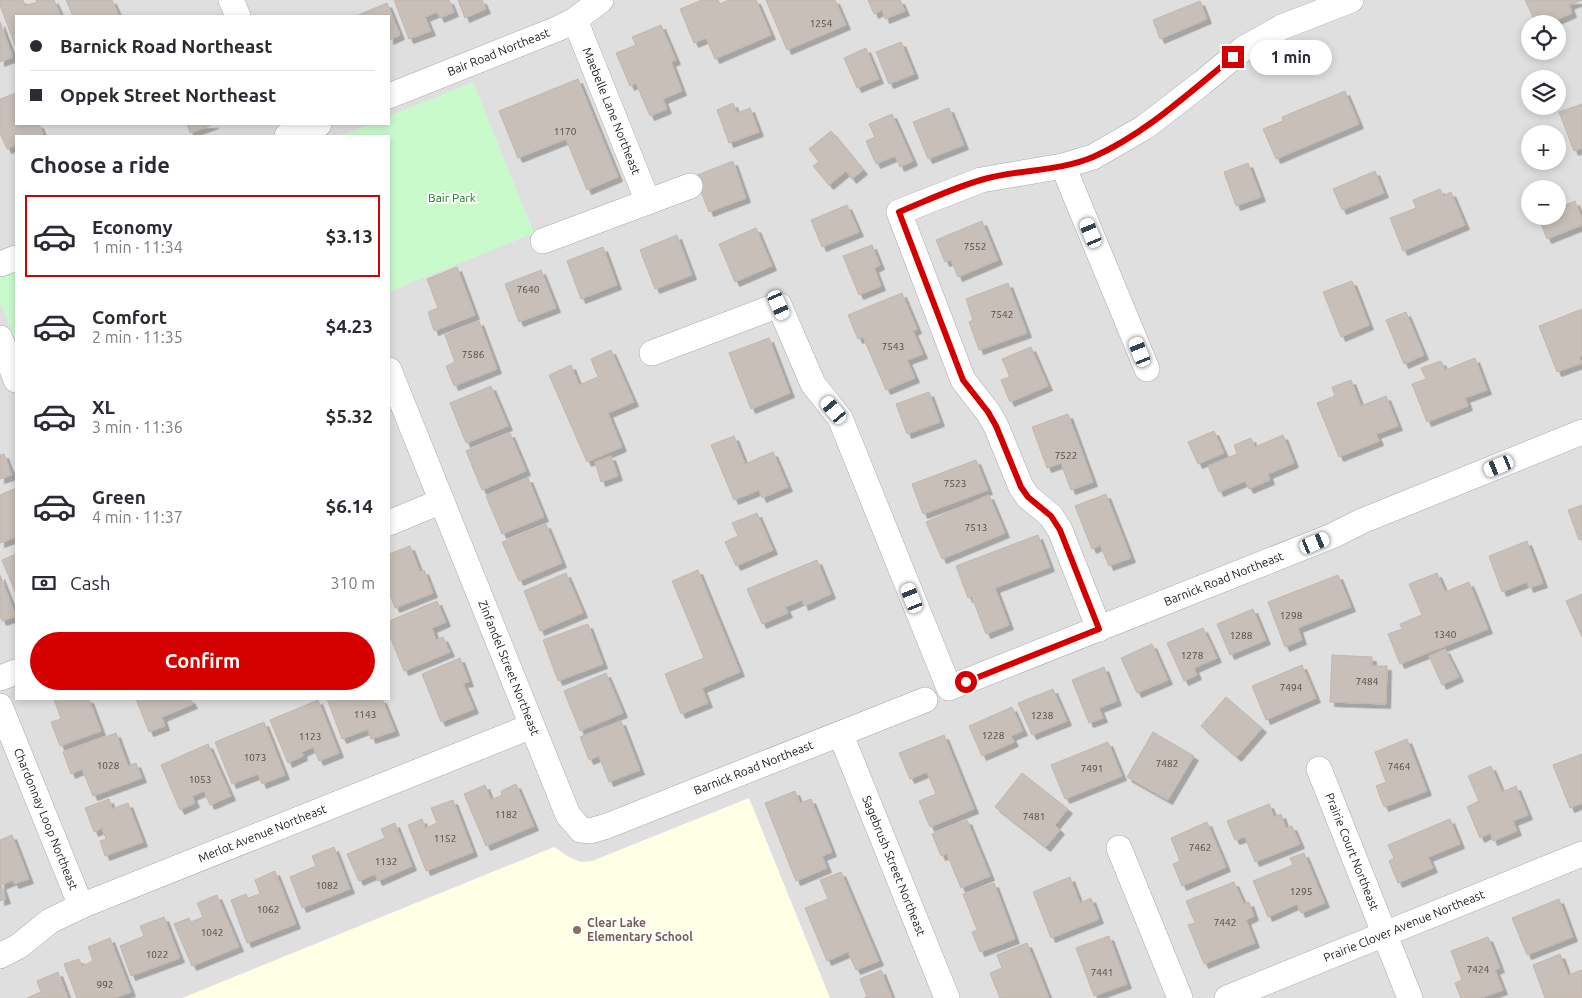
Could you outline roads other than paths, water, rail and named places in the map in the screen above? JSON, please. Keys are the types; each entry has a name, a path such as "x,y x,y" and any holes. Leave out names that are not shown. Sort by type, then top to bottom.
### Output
{"street":[{"path":"231,0 238,15"},
{"name":"Bair Road Northeast","path":"390,96 557,30 575,20 601,0"},
{"path":"1099,629 1060,530 1051,516 1028,497 1021,487 996,426 988,412 963,380 899,212 981,180 1064,166 1093,157 1145,127 1243,49 1282,27 1351,0"},
{"name":"Maebelle Lane Northeast","path":"575,20 648,202"},
{"path":"289,135 316,125"},
{"path":"1064,166 1147,369"},
{"path":"543,241 690,186"},
{"path":"0,264 15,258"},
{"name":"Barnick Road Northeast","path":"652,353 779,305 813,384 840,418 949,688 1332,536 1362,521 1582,432"},
{"path":"0,338 15,377"},
{"name":"Zinfandel Street Northeast","path":"390,372 568,815 581,830"},
{"path":"390,523 442,502"},
{"path":"0,678 15,672"},
{"name":"Barnick Road Northeast","path":"581,830 590,831 607,826 925,700"},
{"name":"Chardonnay Loop Northeast","path":"0,706 80,906"},
{"name":"Merlot Avenue Northeast","path":"0,956 20,946 50,921 80,906 532,726"},
{"name":"Sagebrush Street Northeast","path":"841,734 947,998"},
{"name":"Prairie Court Northeast","path":"1319,770 1410,998"},
{"path":"1119,848 1180,998"},
{"name":"Prairie Clover Avenue Northeast","path":"1227,998 1385,934 1579,863"}],"place":[{"name":"Clear Lake Elementary School","path":"577,930"}],"park label":[{"name":"Bair Park","path":"452,198"}]}
